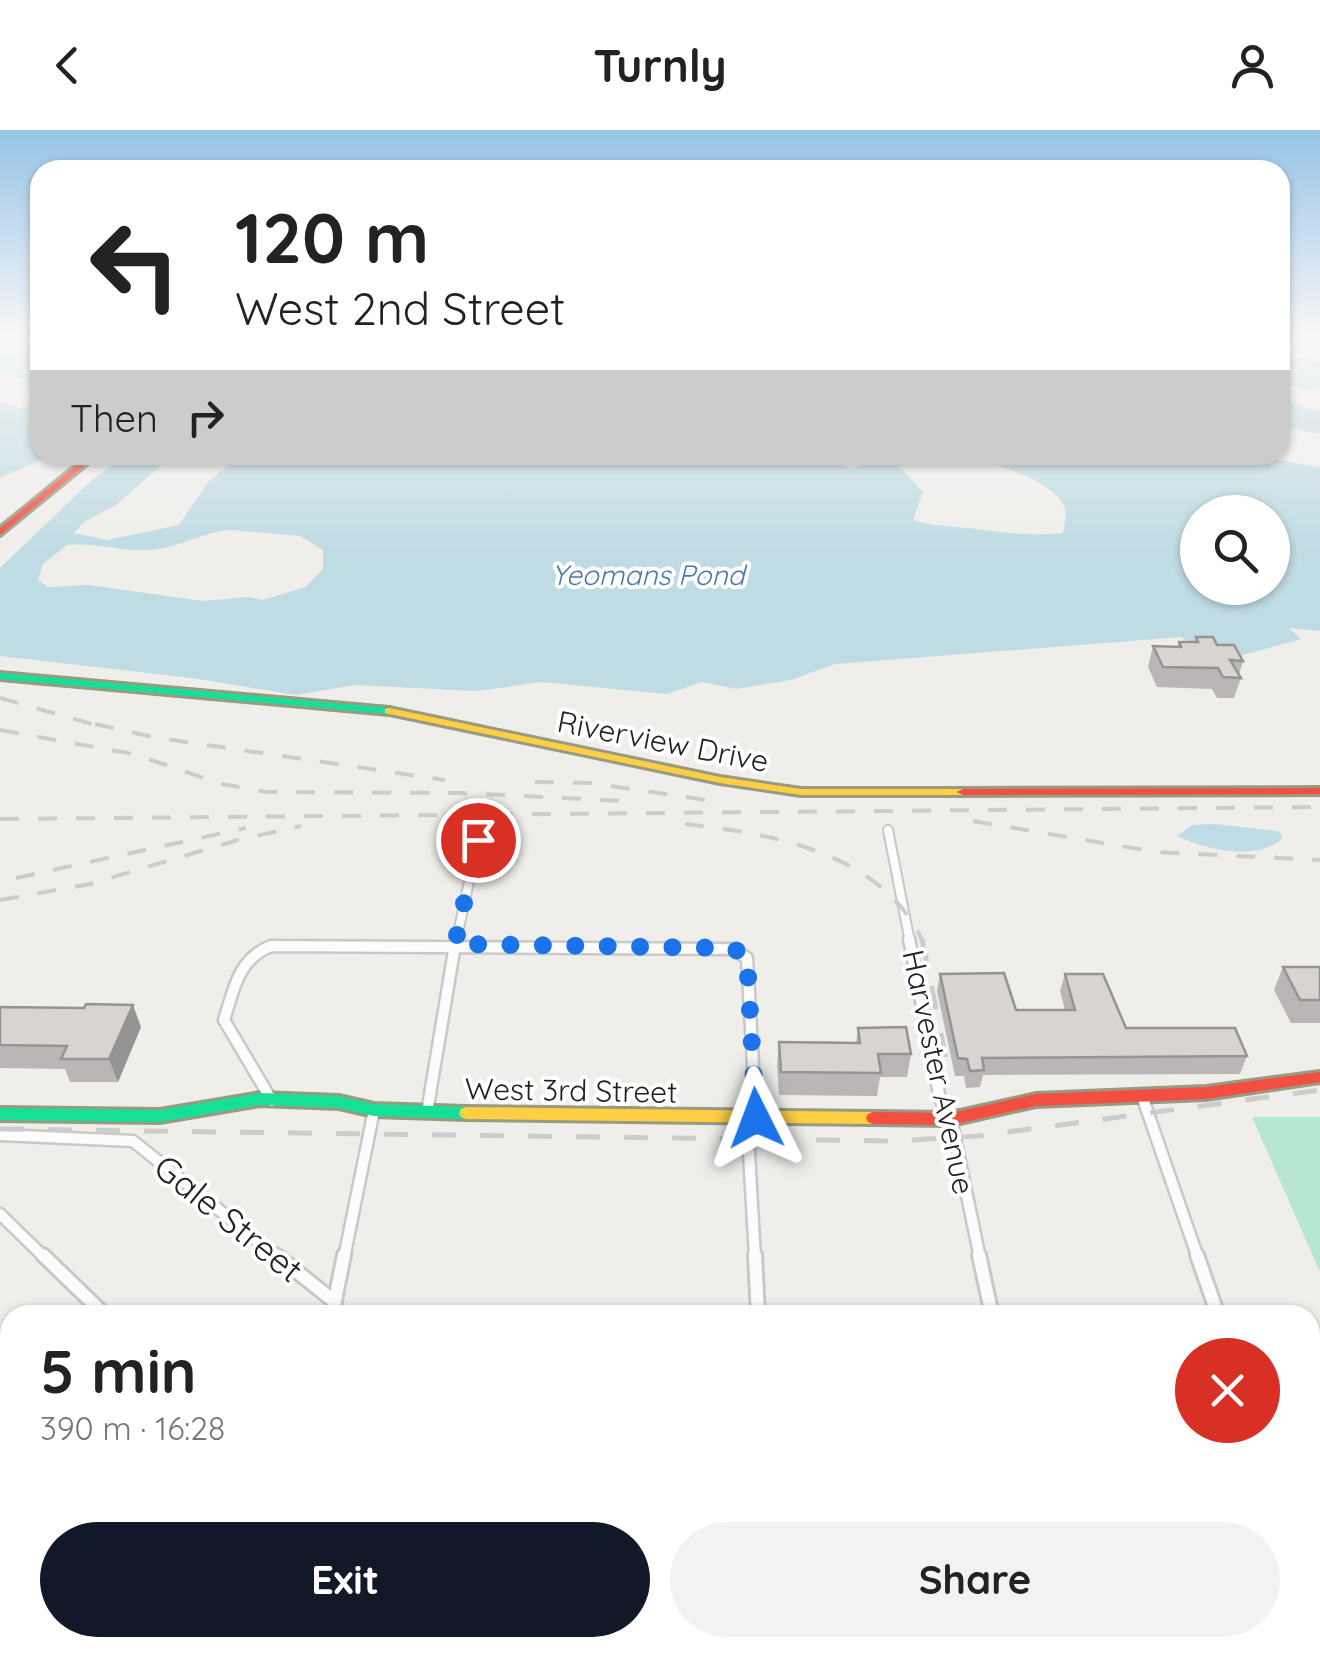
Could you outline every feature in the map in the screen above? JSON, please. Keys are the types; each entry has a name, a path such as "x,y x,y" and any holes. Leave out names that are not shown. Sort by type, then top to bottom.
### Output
{"street":[{"path":"0,532 82,465"},
{"name":"Riverview Drive","path":"0,676 392,711 682,773 802,792 1320,791"},
{"name":"Harvester Avenue","path":"888,830 940,1099 951,1118 990,1305"},
{"path":"426,1112 455,944 478,840"},
{"path":"272,1101 224,1020 246,959 256,950 288,944 733,948 747,958 758,1305"},
{"name":"West 3rd Street","path":"0,1114 160,1116 272,1101 339,1102 374,1110 426,1112 951,1118 1036,1100 1206,1094 1320,1077"},
{"path":"1142,1096 1215,1305"},
{"path":"334,1305 374,1110"},
{"name":"Gale Street","path":"0,1136 133,1141 328,1305"},
{"path":"0,1214 95,1305"}],"green space":[{"path":"1252,1117 1320,1117 1320,1270 1319,1270"}],"water":[{"path":"0,410 30,410 30,465 0,478"},
{"path":"1290,410 1320,411 1320,434 1290,428"},
{"name":"Yeomans Pond","path":"1290,462 1320,467 1320,631 1289,628 1301,639 1220,661 1181,637 835,664 791,680 737,689 702,682 667,694 542,682 477,691 354,685 296,695 192,678 0,656 0,568 92,480 113,465 162,465 116,505 84,522 74,533 107,540 179,525 208,482 228,465 842,465 852,469 862,465 898,465 923,492 913,520 1039,534 1063,533 1066,512 1060,499 1036,481 996,465","holes":["230,530 300,536 323,550 323,569 306,587 263,600 248,597 202,601 89,585 48,587 38,580 43,564 67,545 157,549"]},
{"path":"1192,825 1277,831 1281,840 1244,852 1177,836"}],"building":[{"path":"1196,637 1213,637 1217,645 1234,645 1243,661 1230,660 1241,678 1223,677 1218,668 1163,667 1153,646 1181,647 1179,642 1198,642"},
{"path":"1283,967 1320,967 1320,1000 1300,1000"},
{"path":"1004,973 1016,1010 1075,1010 1065,974 1103,974 1126,1028 1235,1028 1247,1056 982,1058 984,1070 970,1071 967,1059 958,1058 940,974"},
{"path":"86,1004 133,1005 109,1059 61,1059 67,1046 0,1045 0,1007 84,1008"},
{"path":"906,1027 911,1054 878,1054 881,1073 781,1072 779,1042 860,1043 858,1028"}],"railway":[{"path":"0,698 106,728"},
{"path":"95,724 153,737 445,780"},
{"path":"0,730 133,754 222,784 267,792 463,793 622,801"},
{"path":"535,782 591,783 719,802"},
{"path":"0,819 1320,807"},
{"path":"973,821 1156,852 1320,860"},
{"path":"685,824 788,842 853,868 881,887 905,912 922,941"},
{"path":"0,900 90,884 238,840 301,826"},
{"path":"16,878 246,828"},
{"path":"922,941 949,1074"},
{"path":"0,1129 897,1141 978,1136 1320,1090"}],"traffic: fast":[{"path":"0,676 389,711"},
{"path":"0,1114 160,1116 260,1099 339,1102 374,1110 466,1113"}],"traffic: slow":[{"path":"389,711 720,780 801,792 963,792"},
{"path":"466,1113 873,1118"}],"traffic: jam":[{"path":"0,532 82,465"},
{"path":"963,792 1320,791"},
{"path":"873,1118 951,1119 1036,1100 1206,1093 1320,1077"}],"route":[{"path":"478,840 455,944 733,948 747,958 756,1118"}]}
